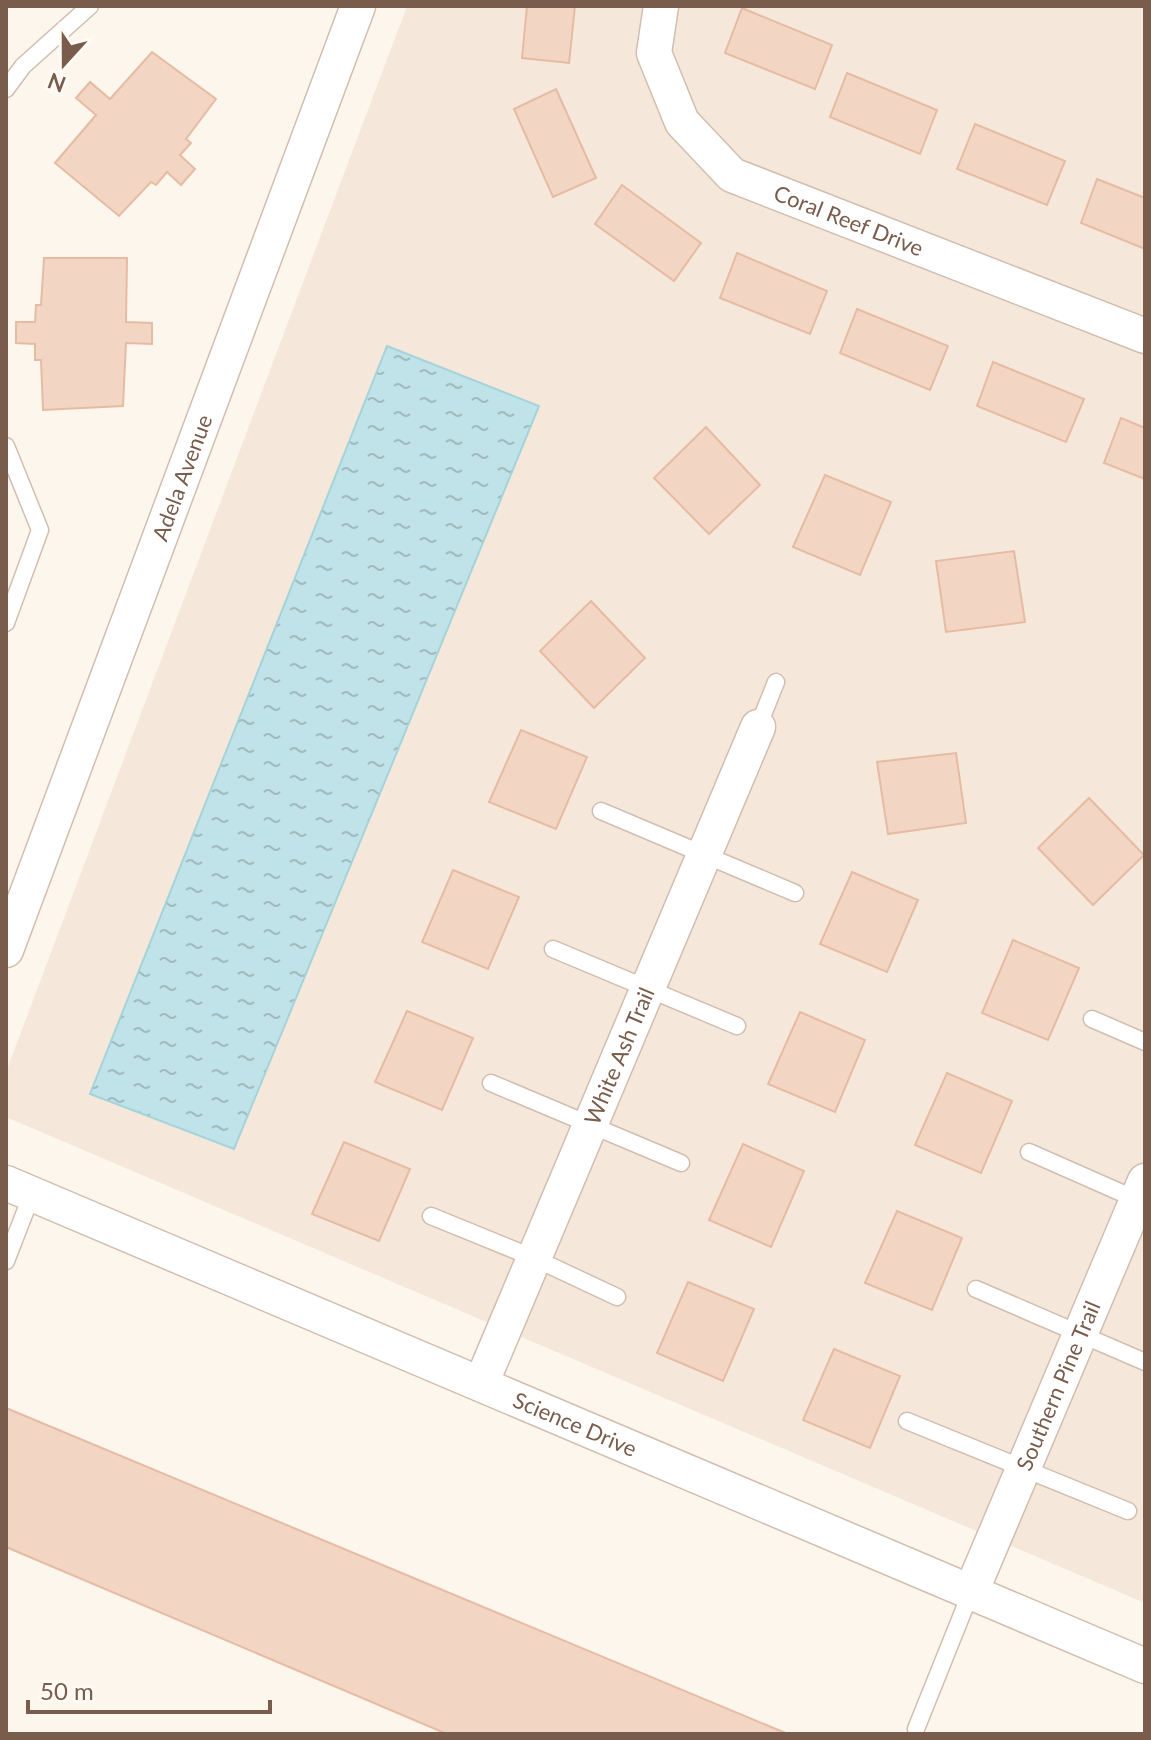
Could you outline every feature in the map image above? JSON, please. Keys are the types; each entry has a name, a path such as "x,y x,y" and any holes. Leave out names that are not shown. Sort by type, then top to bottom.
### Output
{"street":[{"name":"Adela Avenue","path":"6,950 358,6"},
{"name":"Coral Reef Drive","path":"661,6 654,53 682,122 732,175 1145,336"},
{"name":"White Ash Trail","path":"481,1384 758,727"},
{"name":"Science Drive","path":"19,1188 1145,1666"},
{"name":"Southern Pine Trail","path":"971,1592 1142,1195"}],"lane":[{"path":"6,89 23,66 90,6"},
{"path":"6,446 40,530 6,623"},
{"path":"758,727 776,682"},
{"path":"601,811 795,893"},
{"path":"553,949 737,1026"},
{"path":"1092,1019 1145,1042"},
{"path":"491,1083 681,1163"},
{"path":"1029,1152 1142,1195"},
{"path":"6,1261 19,1188"},
{"path":"431,1216 534,1258 617,1297"},
{"path":"976,1289 1145,1362"},
{"path":"907,1421 1128,1511"},
{"path":"916,1729 971,1592"}],"shaded area":[{"path":"407,6 1145,6 1145,1603 6,1117 6,1072"}],"water":[{"path":"387,346 539,406 234,1149 90,1094"}],"building":[{"path":"527,6 575,6 569,63 522,58"},
{"path":"742,8 832,45 815,89 725,53"},
{"path":"152,52 216,99 186,139 191,143 180,155 195,169 181,185 167,172 156,185 151,182 119,216 55,163 96,115 76,98 90,82 110,99"},
{"path":"847,73 937,110 920,154 830,117"},
{"path":"556,89 596,178 553,197 514,109"},
{"path":"975,124 1065,161 1047,205 957,169"},
{"path":"1097,179 1145,198 1145,249 1081,223"},
{"path":"622,185 701,243 674,281 595,224"},
{"path":"737,253 827,291 810,334 720,298"},
{"path":"44,258 127,258 126,322 152,323 152,344 126,343 123,406 43,410 41,360 35,360 35,344 16,343 16,322 35,322 36,305 41,305"},
{"path":"857,309 948,346 930,390 840,353"},
{"path":"993,362 1084,399 1066,442 977,406"},
{"path":"1121,418 1145,428 1145,479 1104,463"},
{"path":"706,427 760,485 709,534 654,478"},
{"path":"825,475 891,502 860,575 793,547"},
{"path":"1014,551 1025,622 946,632 936,561"},
{"path":"591,601 645,658 594,708 540,651"},
{"path":"521,730 587,757 556,829 489,802"},
{"path":"956,753 966,823 888,834 877,762"},
{"path":"1089,798 1144,855 1093,905 1038,848"},
{"path":"453,870 519,897 488,969 422,942"},
{"path":"852,872 918,900 887,972 820,944"},
{"path":"1013,940 1079,968 1048,1040 982,1013"},
{"path":"407,1011 473,1038 442,1110 375,1082"},
{"path":"800,1012 865,1040 835,1112 768,1084"},
{"path":"947,1073 1012,1101 981,1173 915,1145"},
{"path":"344,1142 410,1169 379,1241 312,1214"},
{"path":"743,1144 804,1171 771,1247 709,1220"},
{"path":"897,1211 962,1238 932,1310 865,1283"},
{"path":"688,1282 754,1309 723,1381 657,1353"},
{"path":"834,1349 900,1376 870,1448 803,1420"},
{"path":"6,1408 788,1734 447,1734 6,1547"}]}
